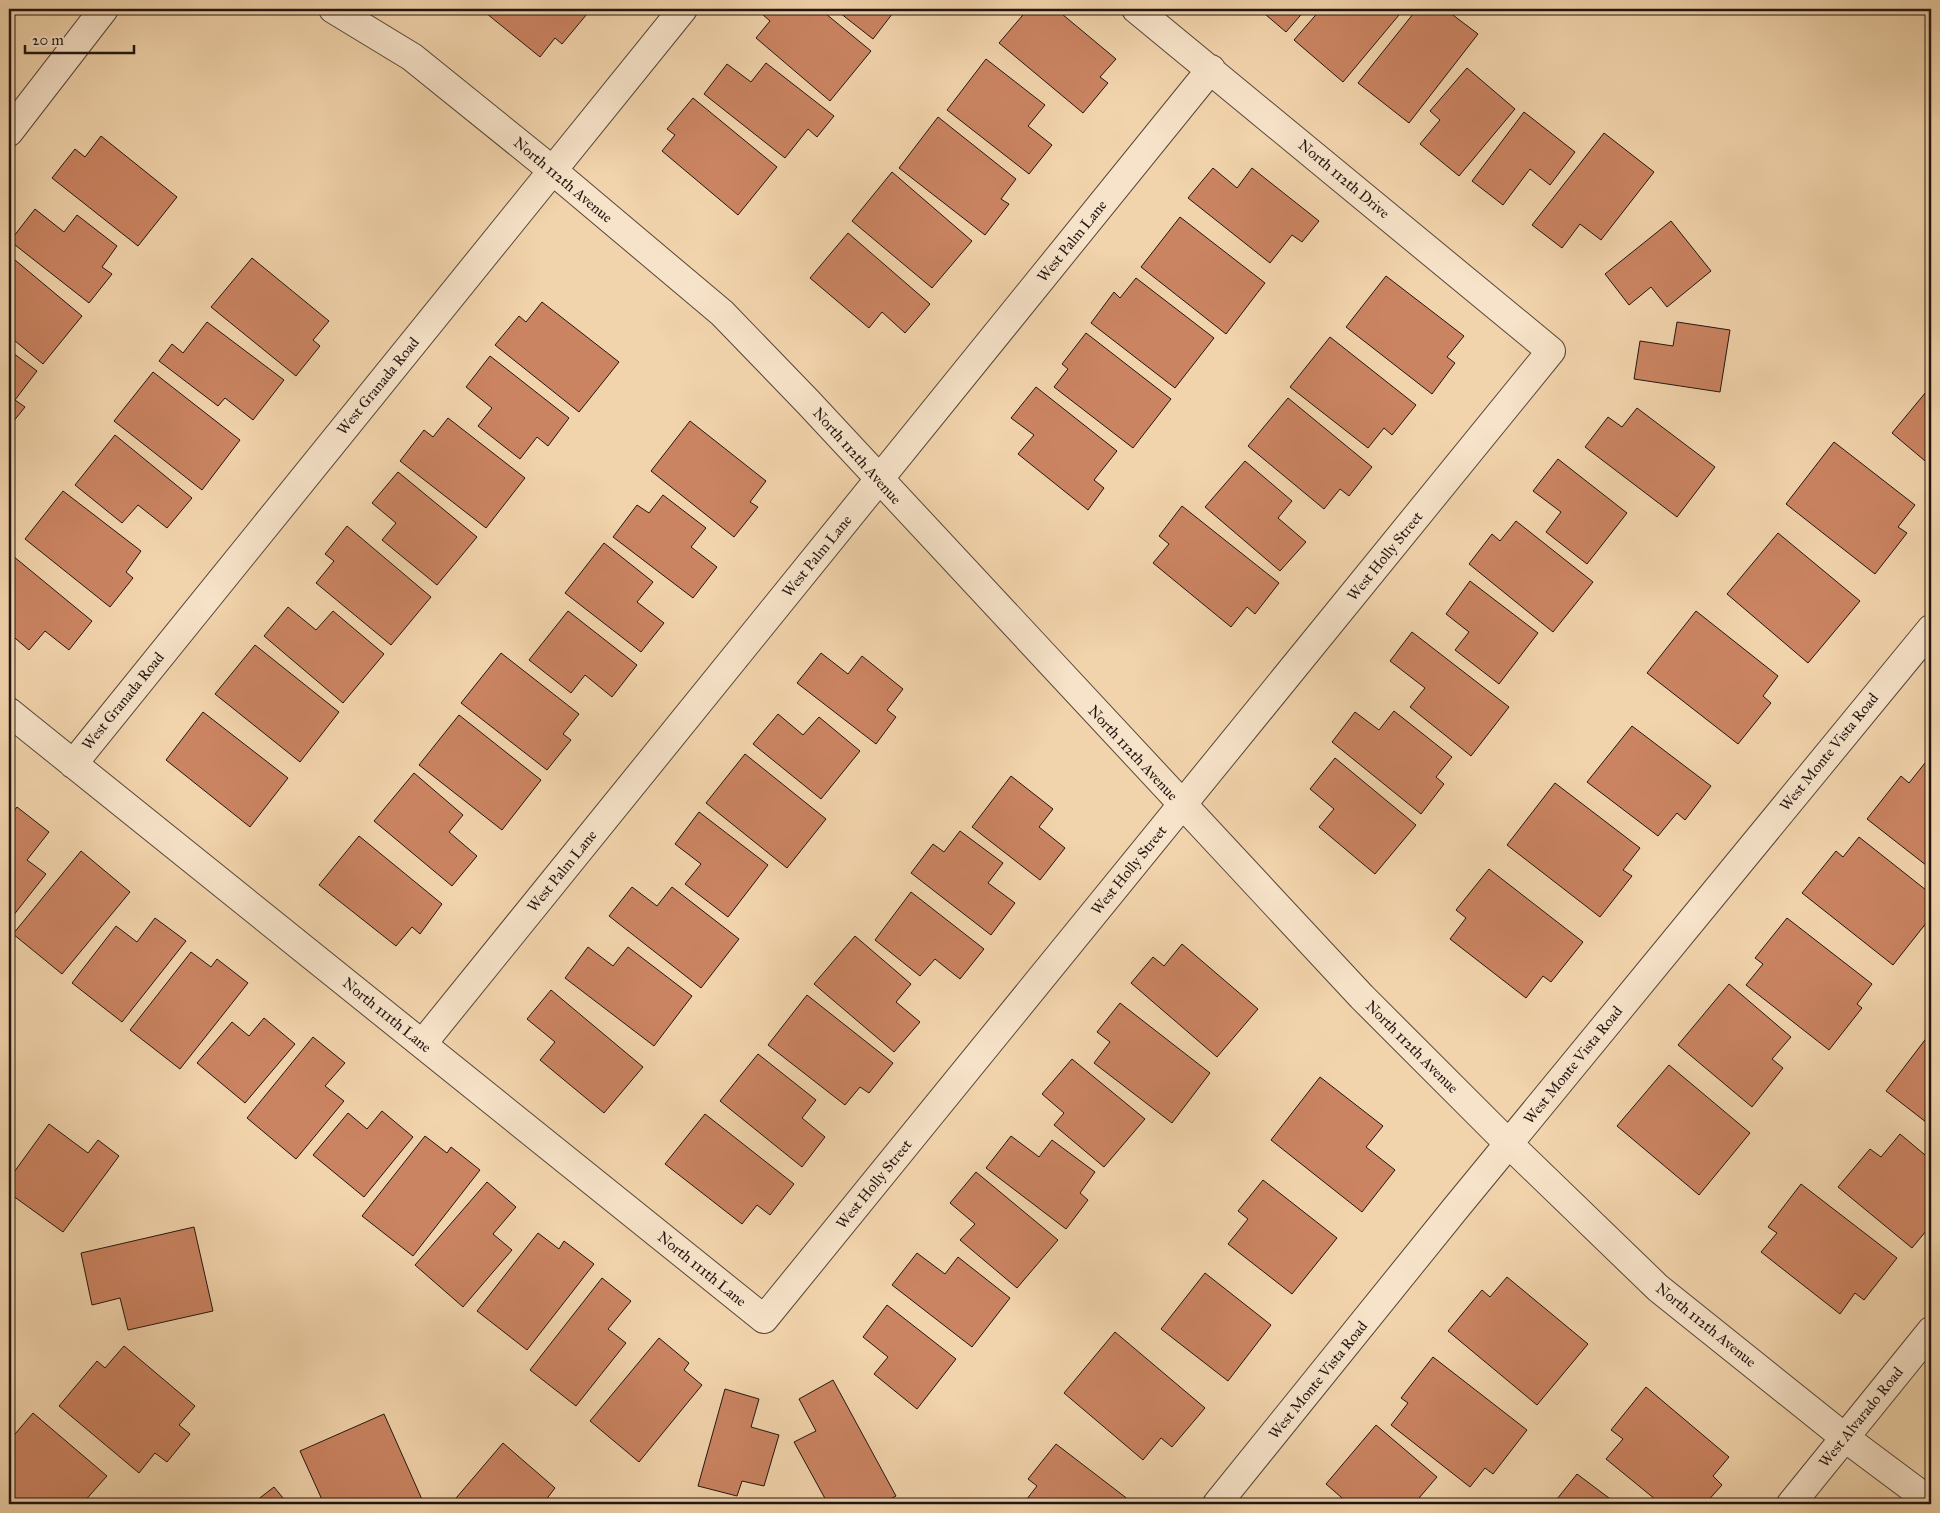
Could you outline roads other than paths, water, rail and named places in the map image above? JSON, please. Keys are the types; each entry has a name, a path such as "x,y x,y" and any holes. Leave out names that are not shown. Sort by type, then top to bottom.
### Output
{"street":[{"path":"9,132 104,9"},
{"name":"North 112th Avenue","path":"333,9 412,57 552,170 722,313 1362,997 1509,1144 1658,1288 1844,1437 1931,1502"},
{"name":"West Granada Road","path":"73,764 683,9"},
{"name":"North 112th Drive","path":"1136,9 1551,351"},
{"name":"West Palm Lane","path":"423,1043 1211,69"},
{"name":"West Holly Street","path":"764,1319 1551,351"},
{"name":"West Monte Vista Road","path":"1217,1504 1931,629"},
{"name":"North 111th Lane","path":"9,712 764,1319"},
{"name":"West Alvarado Road","path":"1791,1504 1931,1331"}]}
